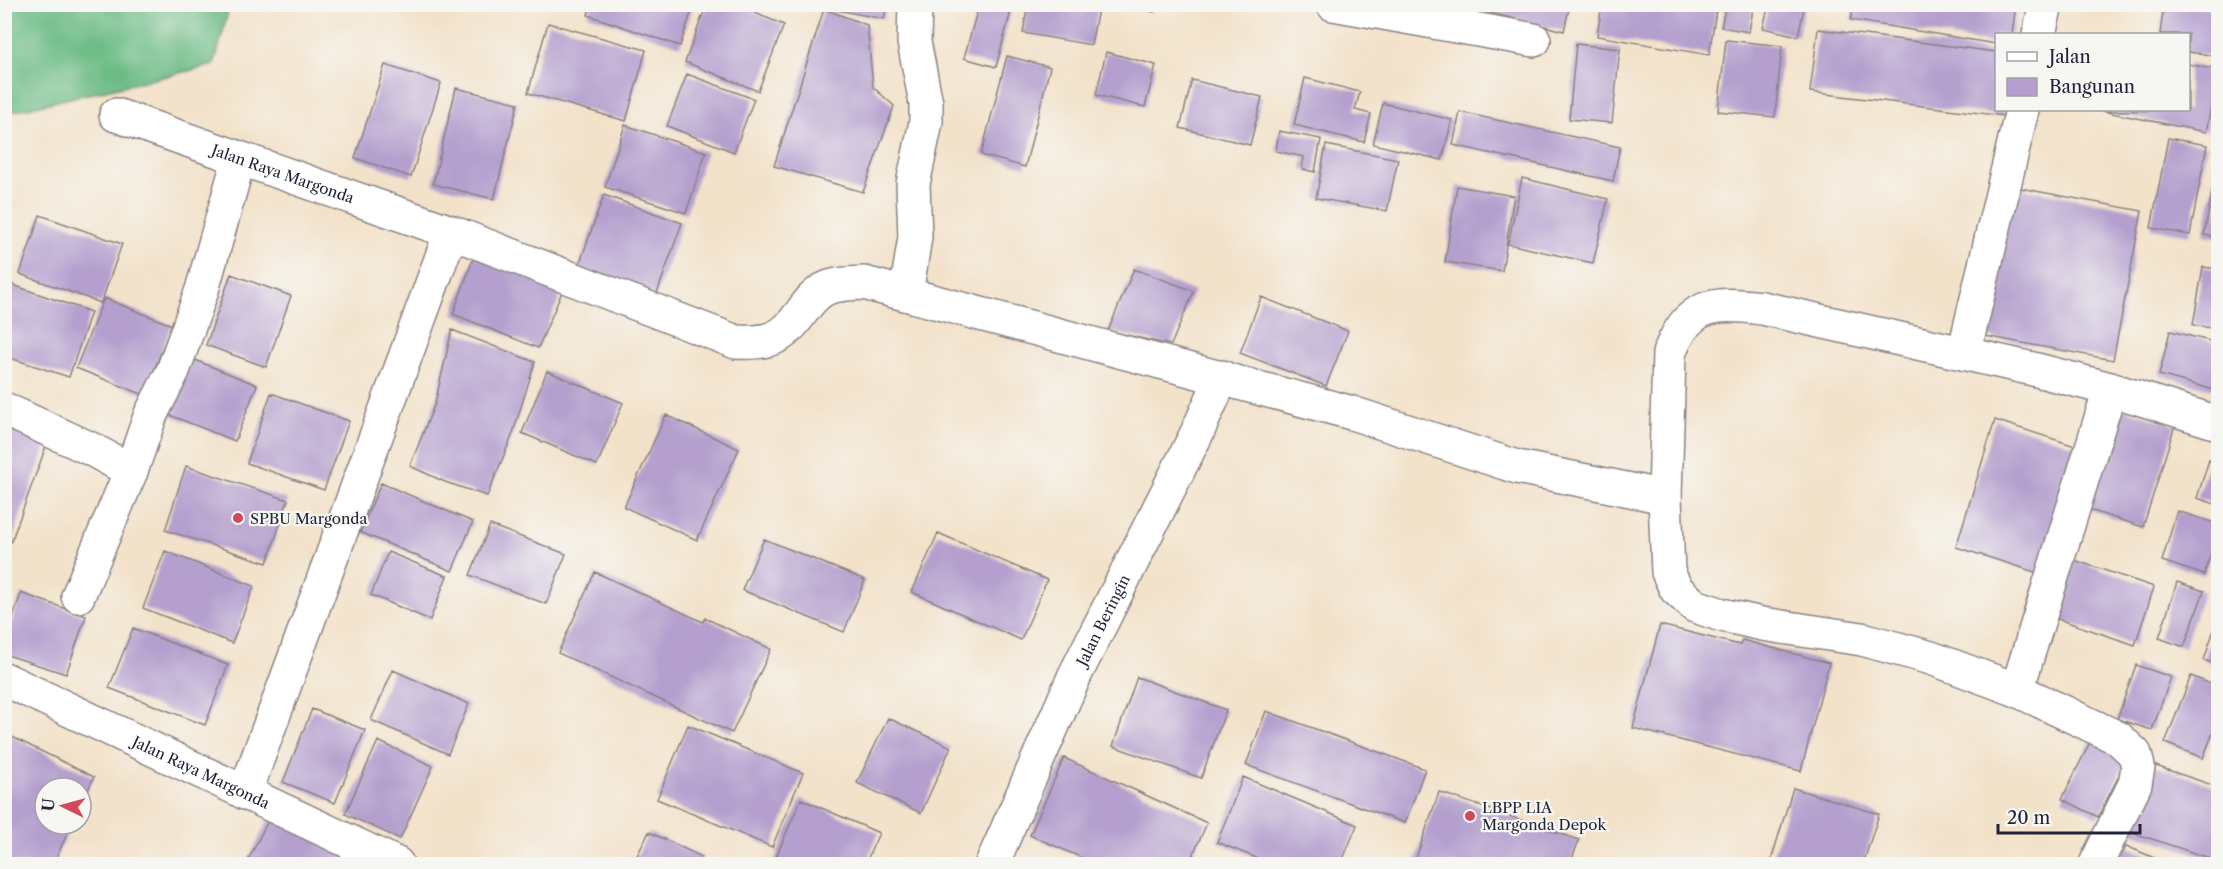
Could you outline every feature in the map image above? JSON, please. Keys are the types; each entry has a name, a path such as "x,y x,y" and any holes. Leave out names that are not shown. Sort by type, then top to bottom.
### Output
{"street":[{"path":"906,294 915,237 913,184 926,122 927,102 914,42 915,4"},
{"path":"1333,4 1534,40"},
{"path":"2039,33 2046,4"},
{"path":"1964,353 2022,111"},
{"name":"Jalan Raya Margonda","path":"116,115 451,232 736,342 749,343 767,340 785,332 808,302 824,290 842,284 864,283 1352,413 1517,467 1665,497"},
{"path":"78,596 131,471 152,414 173,371 202,290 239,159"},
{"path":"245,793 451,232"},
{"path":"2096,864 2135,784 2138,767 2135,754 2118,738 2017,690 1931,658 1863,639 1762,624 1695,606 1676,589 1668,572 1665,497 1669,354 1676,334 1689,319 1702,309 1726,304 1762,308 1964,353 2110,389 2218,423"},
{"name":"Jalan Beringin","path":"992,864 1075,675 1196,435 1222,377"},
{"path":"2017,690 2110,389"},
{"path":"4,409 93,450 131,471"},
{"name":"Jalan Raya Margonda","path":"4,679 397,864"}],"green space":[{"path":"4,5 230,5 214,65 5,113"}],"building":[{"path":"591,4 694,4 680,46 588,15"},
{"path":"707,4 733,4 784,25 758,91 685,62"},
{"path":"820,4 887,4 884,19 820,7"},
{"path":"979,4 1013,4 996,67 964,58"},
{"path":"1028,4 1099,4 1091,45 1023,33"},
{"path":"1126,4 1156,4 1154,12"},
{"path":"1476,4 1570,4 1564,31 1475,9"},
{"path":"1602,4 1717,4 1709,55 1597,36"},
{"path":"1726,4 1754,4 1749,32 1721,27"},
{"path":"1769,4 1805,4 1798,36 1763,28"},
{"path":"1854,4 2016,4 2012,33 1995,33 1995,44 1851,20"},
{"path":"2164,4 2218,9 2218,56 2190,52 2190,33 2160,33"},
{"path":"824,9 867,25 873,87 894,106 863,192 774,166"},
{"path":"548,23 646,50 626,121 528,93"},
{"path":"1818,29 1995,52 1995,111 2004,111 2004,116 1810,92"},
{"path":"1726,40 1782,46 1775,117 1718,111"},
{"path":"1576,44 1620,49 1612,123 1569,119"},
{"path":"1106,52 1156,65 1145,107 1096,95"},
{"path":"1007,56 1050,67 1025,167 981,155"},
{"path":"2190,64 2218,70 2215,83 2218,77 2218,105 2212,103 2206,132 2102,111 2190,111"},
{"path":"385,65 441,83 411,177 355,158"},
{"path":"687,74 754,99 734,152 667,126"},
{"path":"1305,78 1360,92 1355,110 1371,114 1364,142 1294,125"},
{"path":"1192,80 1262,97 1250,145 1180,128"},
{"path":"456,88 518,103 494,199 433,184"},
{"path":"1383,103 1452,120 1442,160 1373,144"},
{"path":"1460,112 1620,147 1613,181 1453,145"},
{"path":"625,125 706,152 686,213 605,187"},
{"path":"1279,131 1321,139 1315,172 1302,169 1304,157 1276,151"},
{"path":"2168,138 2207,145 2190,235 2151,228"},
{"path":"1326,145 1398,159 1387,211 1316,198"},
{"path":"2218,167 2218,238 2204,235"},
{"path":"1522,178 1608,199 1593,263 1508,244"},
{"path":"1457,186 1514,196 1502,271 1445,262"},
{"path":"2015,187 2142,211 2113,360 1985,336"},
{"path":"604,195 682,223 656,296 578,268"},
{"path":"40,215 122,244 101,303 20,274"},
{"path":"477,248 565,285 538,348 453,314"},
{"path":"2203,267 2218,269 2218,329 2193,325"},
{"path":"1134,269 1194,291 1171,345 1108,331"},
{"path":"231,274 291,296 266,367 206,345"},
{"path":"4,282 91,312 69,377 4,356"},
{"path":"1261,297 1348,331 1326,386 1240,353"},
{"path":"104,298 172,325 144,395 76,368"},
{"path":"452,330 535,362 512,436 487,496 445,482 410,466 435,403"},
{"path":"2170,331 2218,343 2218,391 2159,375"},
{"path":"190,358 257,385 235,441 167,414"},
{"path":"547,371 623,403 597,465 522,433"},
{"path":"271,393 349,421 324,490 247,463"},
{"path":"2115,406 2175,425 2143,527 2083,508"},
{"path":"666,415 739,449 697,540 624,507"},
{"path":"1995,420 2078,447 2038,573 1956,547"},
{"path":"4,421 49,438 11,542 4,540"},
{"path":"2209,460 2218,463 2218,505 2197,498"},
{"path":"186,466 288,500 267,563 165,530"},
{"path":"381,483 473,522 452,571 360,532"},
{"path":"2177,511 2218,524 2218,531 2204,575 2162,561"},
{"path":"490,525 566,554 546,604 470,575"},
{"path":"938,533 1047,580 1021,640 912,592"},
{"path":"764,539 865,580 844,632 742,590"},
{"path":"165,551 254,586 232,643 143,608"},
{"path":"388,552 447,576 430,620 371,595"},
{"path":"2071,559 2154,587 2135,645 2052,617"},
{"path":"595,572 703,622 705,618 771,649 732,733 558,653"},
{"path":"2177,582 2204,591 2184,647 2159,638"},
{"path":"21,593 86,616 66,674 4,654 4,645"},
{"path":"2218,617 2218,665 2204,660"},
{"path":"1660,625 1740,645 1742,640 1829,663 1801,771 1633,728"},
{"path":"133,628 228,665 205,725 109,688"},
{"path":"2136,665 2171,677 2152,730 2117,719"},
{"path":"393,670 469,704 448,754 371,720"},
{"path":"2191,676 2218,687 2218,720 2203,758 2165,743"},
{"path":"1137,677 1226,710 1201,778 1113,746"},
{"path":"312,709 365,730 335,803 283,782"},
{"path":"1266,711 1425,769 1405,823 1246,765"},
{"path":"888,718 951,747 921,813 857,783"},
{"path":"688,725 803,773 772,847 657,799"},
{"path":"4,733 92,776 33,776 33,836 66,836 53,864 4,864"},
{"path":"2092,738 2129,756 2098,817 2062,799"},
{"path":"378,741 433,766 400,839 345,814"},
{"path":"1064,758 1207,823 1189,864 1096,864 1030,835"},
{"path":"2144,762 2218,787 2218,861 2122,829"},
{"path":"1243,777 1357,825 1341,864 1271,864 1217,842"},
{"path":"1793,788 1879,814 1863,864 1800,864 1781,859 1794,864 1770,864"},
{"name":"LBPP LIA Margonda Depok","path":"1439,792 1579,840 1570,864 1414,864"},
{"path":"801,799 879,833 865,864 773,864"},
{"path":"271,815 351,856 347,864 246,864"},
{"path":"649,832 702,857 698,864 633,864"},
{"path":"2126,846 2169,864 2118,864"}],"place":[{"name":"SPBU Margonda","path":"238,518"},
{"name":"LBPP LIA Margonda Depok","path":"1470,816"}]}
